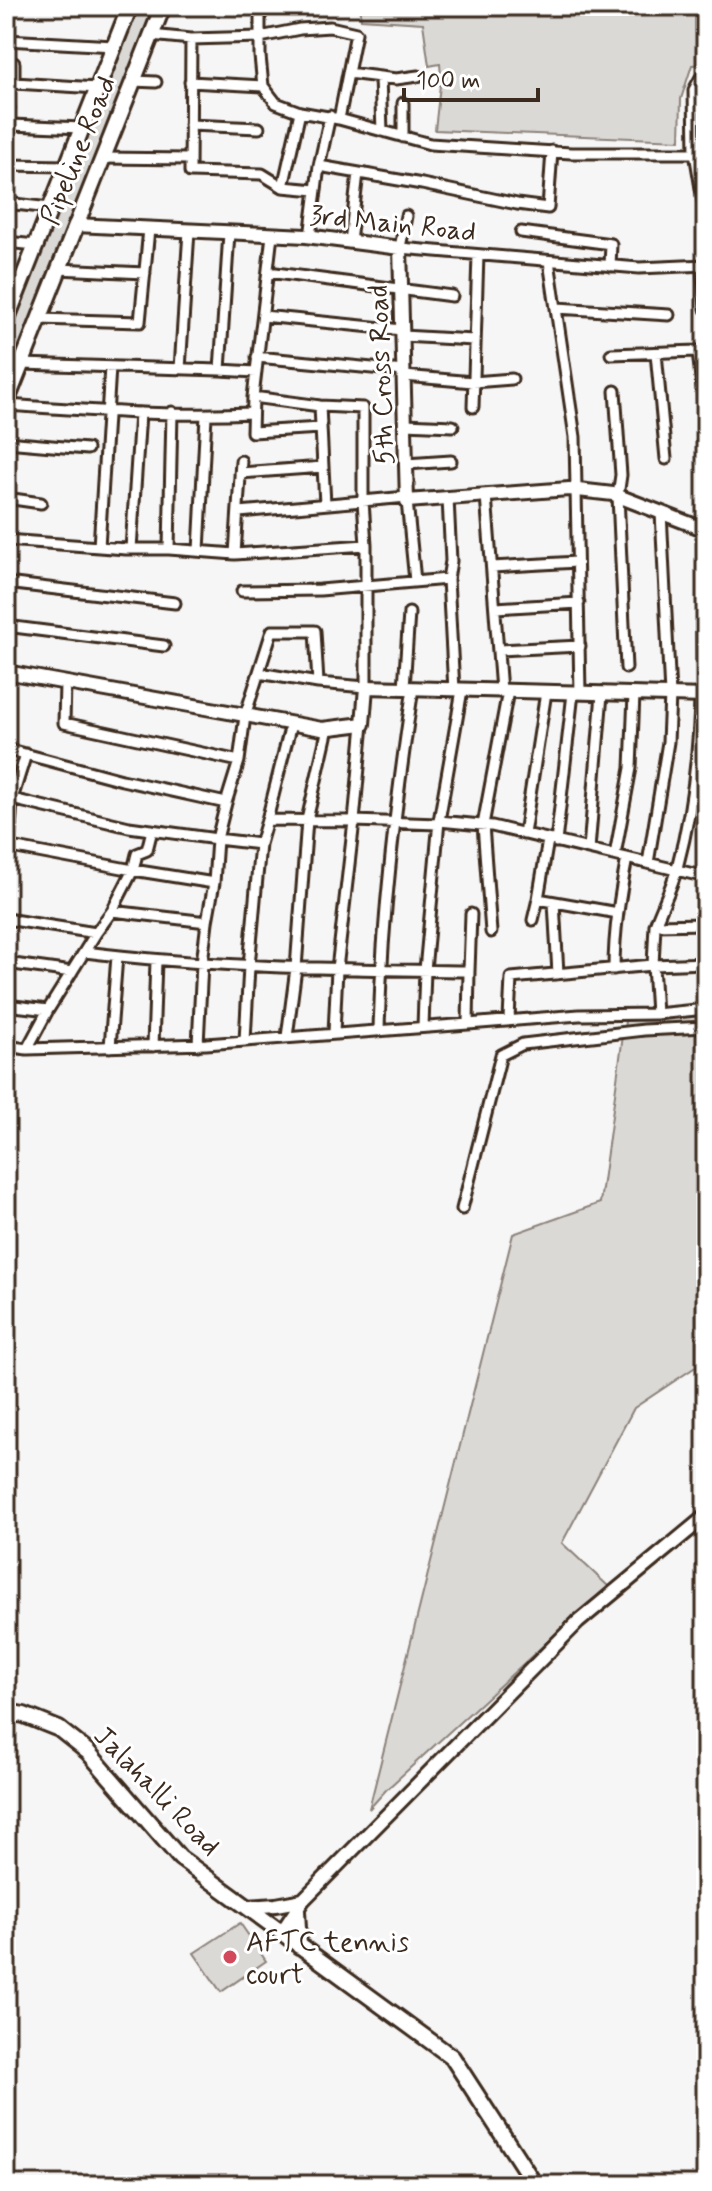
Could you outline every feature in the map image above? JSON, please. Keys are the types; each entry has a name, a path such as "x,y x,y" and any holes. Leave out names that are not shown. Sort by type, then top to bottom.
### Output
{"main road":[{"name":"Pipeline Road","path":"6,321 12,289 36,245 130,6"},
{"name":"Pipeline Road","path":"6,404 163,6"},
{"name":"Jalahalli Road","path":"6,1712 24,1715 59,1729 88,1752 180,1858 452,2057 535,2185"},
{"path":"299,1946 300,1905"}],"street":[{"path":"260,6 263,86 276,103 300,112 335,118 430,144 552,151 695,153"},
{"path":"151,35 191,39 260,37 330,27 356,33 348,73 319,166 310,237"},
{"path":"191,39 190,172 262,174 283,187 316,190"},
{"path":"6,40 114,46"},
{"path":"6,63 14,63 14,83 98,88"},
{"path":"348,73 396,79 418,76"},
{"path":"706,76 700,79 694,90 695,153 706,218"},
{"path":"380,78 382,131"},
{"path":"133,81 156,82"},
{"path":"190,82 263,86"},
{"path":"403,103 403,137"},
{"path":"283,187 300,112"},
{"path":"11,125 82,128"},
{"path":"190,125 259,128"},
{"path":"319,166 548,208 552,151"},
{"path":"102,158 190,159"},
{"path":"6,165 67,166"},
{"path":"350,242 358,173"},
{"path":"6,203 50,208"},
{"path":"400,248 406,216"},
{"name":"3rd Main Road","path":"75,225 310,237 400,248 639,268 704,265"},
{"path":"39,319 140,322 149,229"},
{"path":"180,369 189,231"},
{"path":"521,232 611,244 610,266"},
{"path":"220,370 229,233"},
{"path":"272,235 257,357 252,432 321,428"},
{"path":"6,242 36,245"},
{"name":"5th Cross Road","path":"400,248 407,499"},
{"path":"473,407 478,255"},
{"path":"533,920 552,841 576,693 580,646 575,437 549,261"},
{"path":"704,265 706,309"},
{"path":"58,269 145,273"},
{"path":"268,272 452,296"},
{"path":"557,308 669,315"},
{"path":"263,316 474,340"},
{"path":"611,354 698,351 706,425"},
{"path":"656,353 666,459"},
{"path":"257,357 473,382 512,379"},
{"path":"21,364 256,372"},
{"path":"99,547 110,367"},
{"path":"615,391 621,475 618,496 626,668"},
{"path":"253,397 363,408 366,687 337,969 334,1033"},
{"path":"6,404 140,413 252,413"},
{"path":"320,406 325,504"},
{"path":"169,549 172,412"},
{"path":"131,549 140,413"},
{"path":"199,551 206,415"},
{"path":"405,424 453,426"},
{"path":"6,442 87,449"},
{"path":"235,554 241,461"},
{"path":"406,464 451,461"},
{"path":"240,473 323,467"},
{"path":"239,512 363,501 577,490 618,496 706,530"},
{"path":"486,495 504,691 483,825 491,932"},
{"path":"6,498 41,503"},
{"path":"423,1027 425,970 439,822 458,690 448,579 451,561 448,498"},
{"path":"407,499 415,581"},
{"path":"648,863 668,742 670,695 661,512"},
{"path":"6,540 235,554 366,545"},
{"path":"492,567 577,562"},
{"path":"242,591 367,587 448,579"},
{"path":"6,583 175,603"},
{"path":"496,608 579,603"},
{"path":"379,1030 393,822 408,688 409,613"},
{"path":"6,626 164,646"},
{"path":"198,1045 202,963 217,839 239,761 245,716 272,631 315,631 318,683"},
{"path":"499,650 580,646"},
{"path":"6,672 322,729 363,724"},
{"path":"259,673 366,687 703,696 699,742 677,871 655,925 653,965 656,1014"},
{"path":"65,684 64,723 239,761"},
{"path":"524,834 546,692"},
{"path":"589,849 602,694"},
{"path":"615,855 631,768 634,694"},
{"path":"245,1041 260,844 291,724"},
{"path":"287,1037 296,968 307,820 328,728"},
{"path":"6,749 122,780 226,803"},
{"path":"26,754 9,798 8,846 214,883"},
{"path":"9,798 129,827 260,844"},
{"path":"267,820 483,825 677,871 706,875"},
{"path":"27,1049 48,1010 112,911 133,870 137,854 147,850 152,830"},
{"path":"614,969 614,945 627,858"},
{"path":"538,899 618,913"},
{"path":"554,902 558,974"},
{"path":"112,911 207,922"},
{"path":"468,1024 471,914"},
{"path":"6,919 96,933"},
{"path":"655,925 706,924"},
{"path":"85,952 156,961 249,966 469,971"},
{"path":"110,1047 117,956"},
{"path":"153,1046 156,961"},
{"path":"6,963 72,972"},
{"path":"509,1019 511,978 706,963"},
{"path":"6,1005 48,1010"},
{"path":"6,1046 27,1049 198,1045 509,1019 656,1014 706,1009"},
{"path":"462,1209 501,1055 523,1044 644,1030 706,1027"},
{"path":"281,1933 300,1905 578,1622 706,1516"},
{"path":"247,1907 300,1905"}],"shaded area":[{"path":"131,6 155,6 6,394 6,328"},
{"path":"359,6 706,6 706,64 692,65 681,99 680,140 435,130 440,64 429,66 423,23 361,19"},
{"path":"695,622 706,622 706,692 696,692"},
{"path":"706,1015 706,1360 634,1408 562,1543 608,1586 369,1809 513,1234 600,1203 625,1021"},
{"name":"AFTC tennis court","path":"240,1923 266,1961 221,1992 194,1953"}],"place":[{"name":"AFTC tennis court","path":"230,1957"}]}
